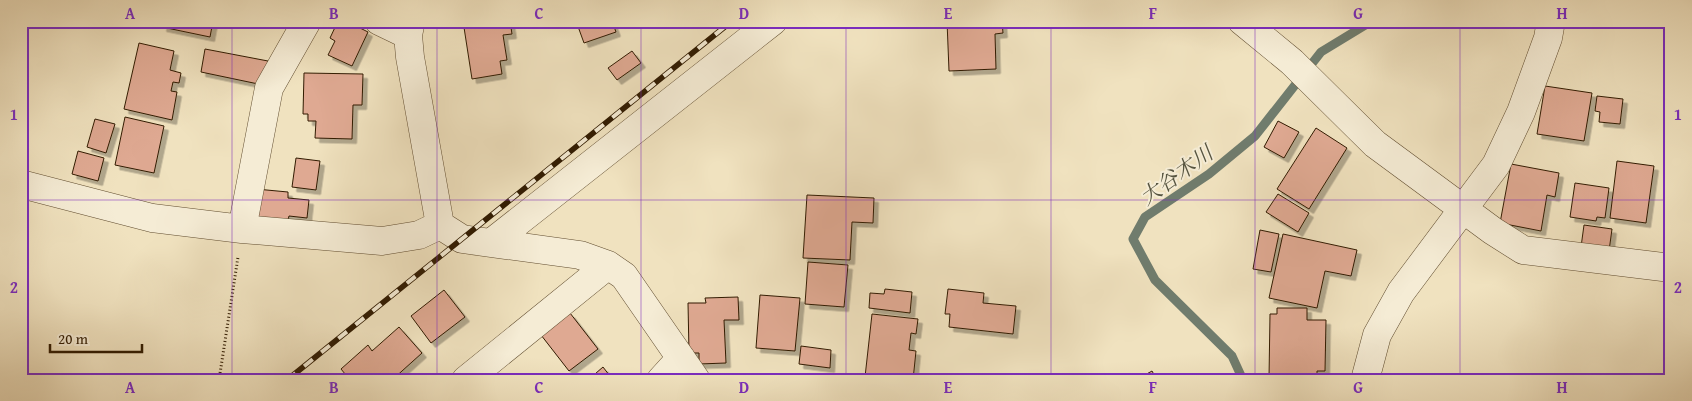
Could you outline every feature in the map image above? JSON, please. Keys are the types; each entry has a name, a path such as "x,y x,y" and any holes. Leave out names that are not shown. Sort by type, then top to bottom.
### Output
{"street":[{"path":"242,229 269,88 307,21"},
{"path":"379,21 410,28 440,226"},
{"path":"491,243 773,21"},
{"path":"1242,21 1292,62 1375,144 1464,208 1493,232 1523,250 1671,268"},
{"path":"1365,380 1376,335 1401,292 1500,156 1520,112 1548,38 1551,21"},
{"path":"21,184 152,218 242,229 382,241 419,235 440,226"},
{"path":"440,226 462,239 580,255 608,265 624,276 689,369 661,380"},
{"path":"466,380 608,265"}],"path":[{"path":"219,380 242,229"}],"building":[{"path":"163,21 213,21 210,37 162,27"},
{"path":"338,21 346,21 368,32 352,66 328,55 335,41 330,38"},
{"path":"463,21 510,21 512,34 503,35 507,60 500,61 502,74 472,79"},
{"path":"576,21 612,21 616,32 584,43"},
{"path":"947,21 1002,21 1003,33 995,34 996,69 949,71"},
{"path":"139,43 174,51 170,70 181,73 179,83 173,82 171,91 177,92 172,120 124,109"},
{"path":"205,49 268,61 263,85 201,72"},
{"path":"632,51 641,63 617,80 608,68"},
{"path":"304,73 363,74 362,105 353,105 352,139 315,138 316,121 308,121 308,114 303,114"},
{"path":"1545,86 1592,93 1584,141 1537,134"},
{"path":"1597,96 1623,99 1620,124 1599,122 1600,112 1595,111"},
{"path":"125,117 164,126 154,173 115,165"},
{"path":"95,119 115,124 106,153 87,147"},
{"path":"1278,121 1299,132 1284,158 1264,147"},
{"path":"1316,128 1347,148 1309,209 1277,189"},
{"path":"78,151 104,158 98,181 72,174"},
{"path":"296,158 320,161 316,190 292,187"},
{"path":"1617,161 1654,166 1646,223 1610,218"},
{"path":"1511,164 1559,173 1555,197 1547,195 1541,231 1500,223"},
{"path":"1575,183 1609,188 1605,218 1597,217 1596,221 1570,217"},
{"path":"256,189 288,192 288,198 309,200 307,218 289,216 288,220 253,217"},
{"path":"1278,194 1309,213 1298,232 1266,212"},
{"path":"807,195 874,198 873,223 852,222 850,260 803,258"},
{"path":"1584,225 1612,229 1609,251 1581,247"},
{"path":"1260,230 1279,234 1271,272 1253,269"},
{"path":"1283,234 1357,250 1351,276 1325,271 1317,308 1269,298"},
{"path":"808,262 848,265 844,307 805,304"},
{"path":"885,289 912,292 910,313 869,308 870,293 884,294"},
{"path":"948,289 984,293 983,303 1016,306 1013,334 949,327 950,314 945,314"},
{"path":"444,290 465,317 431,343 411,316"},
{"path":"760,295 800,298 795,351 756,348"},
{"path":"738,297 739,320 724,320 726,363 699,364 699,353 689,353 688,303 706,303 705,298"},
{"path":"1277,308 1307,308 1307,320 1326,320 1325,371 1317,371 1317,379 1269,378 1270,314 1277,314"},
{"path":"570,313 598,349 569,371 541,335"},
{"path":"872,314 918,319 916,334 911,333 909,350 916,351 913,380 865,377"},
{"path":"399,327 422,353 392,380 350,380 341,369 368,345 372,351"},
{"path":"801,346 831,350 830,368 799,364"},
{"path":"603,367 613,380 588,380"},
{"path":"1152,371 1157,380 1136,380"}],"waterway":[{"name":"大谷木川","path":"1243,380 1232,356 1155,280 1133,239 1145,217 1209,174 1255,136 1321,52 1372,21"}],"railway":[{"path":"287,380 732,21"}]}
